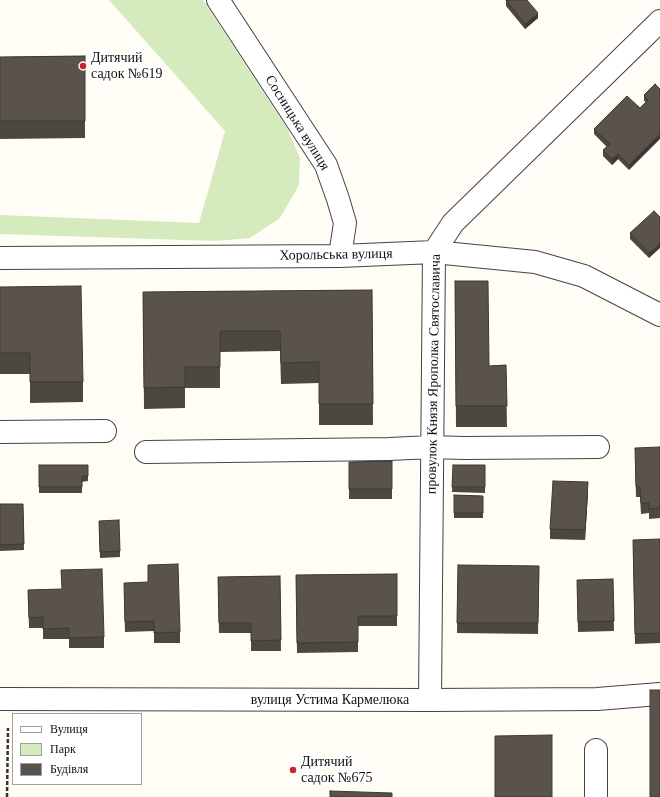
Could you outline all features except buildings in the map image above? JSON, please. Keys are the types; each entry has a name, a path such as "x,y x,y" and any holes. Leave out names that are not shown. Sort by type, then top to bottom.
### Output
{"street":[{"name":"Сосницька вулиця","path":"218,0 326,166 338,199 344,223 340,256"},
{"name":"провулок Князя Ярополка Святославича","path":"430,700 434,252 453,223 660,21"},
{"name":"Хорольська вулиця","path":"0,258 340,256 434,252 535,262 584,276 660,315"},
{"path":"0,432 105,431"},
{"path":"146,452 389,449 432,447 598,448"},
{"name":"вулиця Устима Кармелюка","path":"4,699 597,699 660,694"},
{"path":"596,750 596,797"}],"path":[{"path":"4,699 7,797"}],"green space":[{"path":"109,0 203,0 288,130 300,158 299,185 280,218 250,238 215,241 0,234 0,215 199,223 225,131"}],"place":[{"name":"Дитячий садок №619","path":"83,66"},
{"name":"Дитячий садок №675","path":"293,770"}]}
